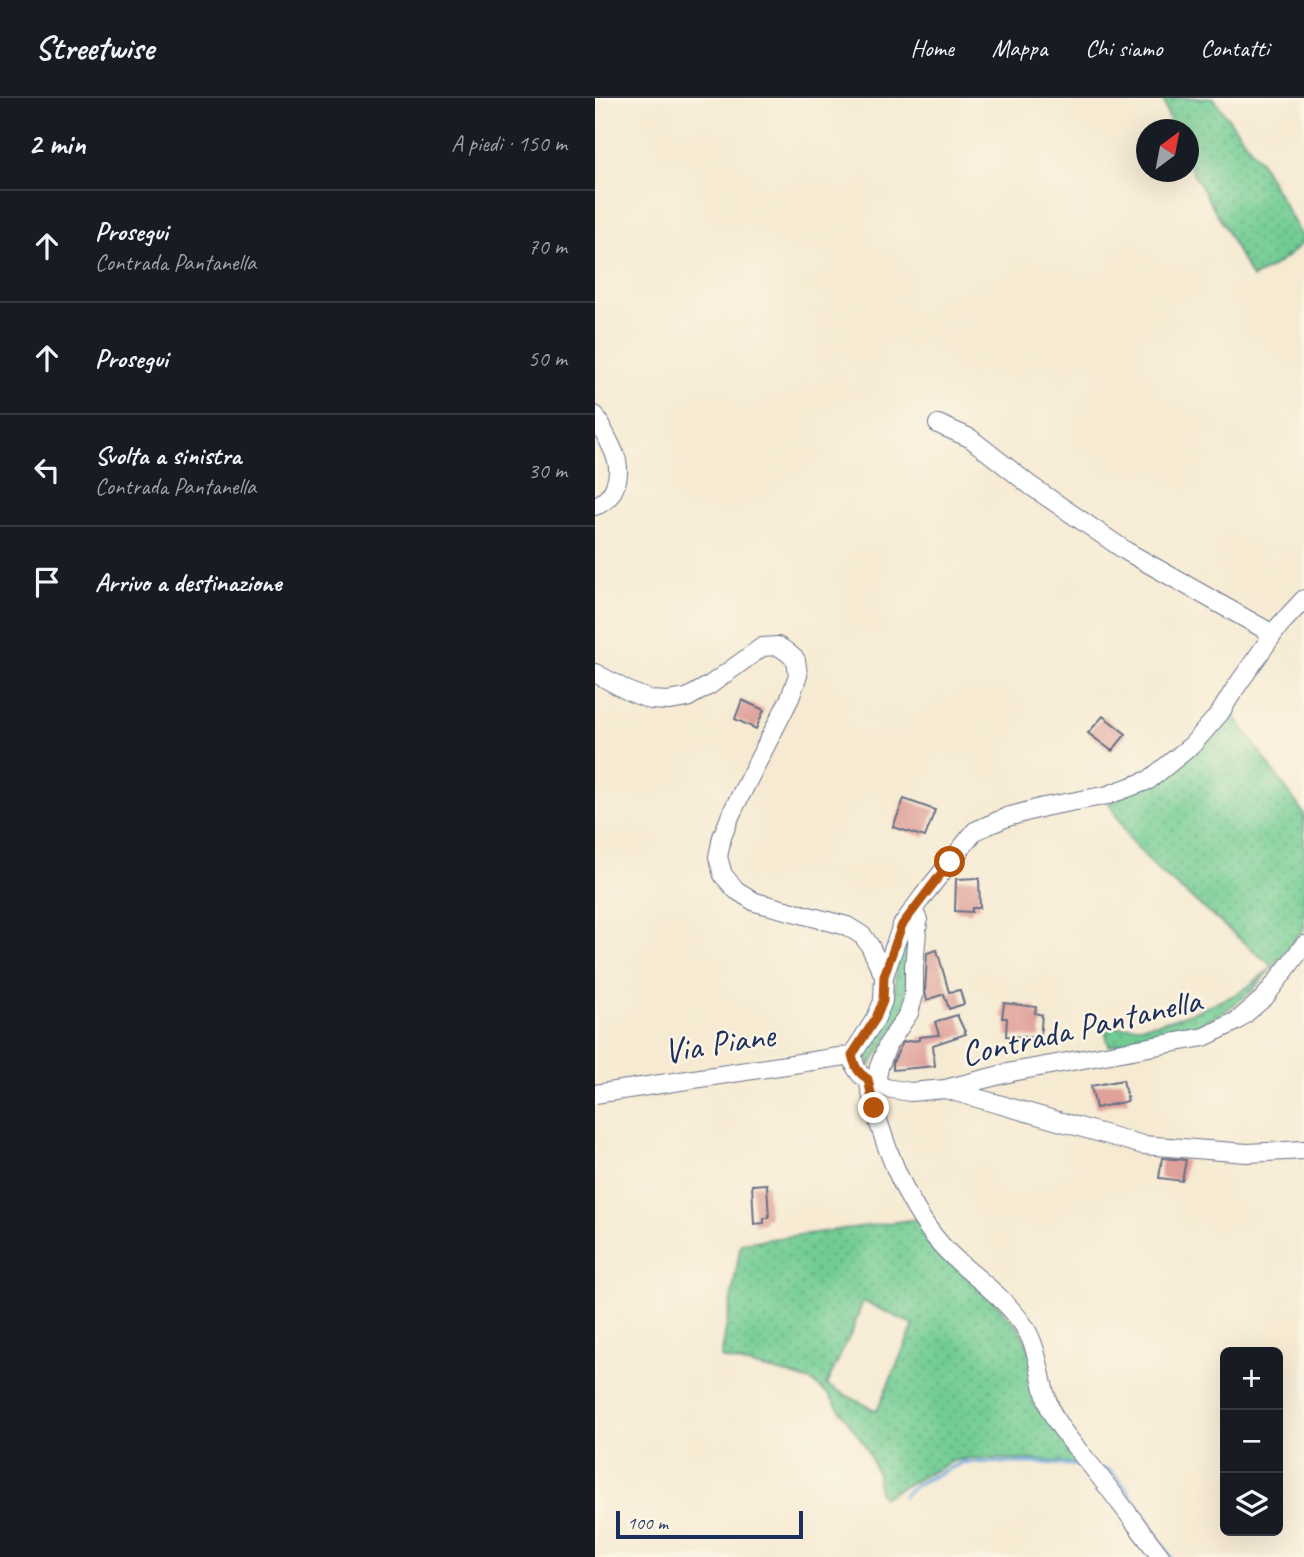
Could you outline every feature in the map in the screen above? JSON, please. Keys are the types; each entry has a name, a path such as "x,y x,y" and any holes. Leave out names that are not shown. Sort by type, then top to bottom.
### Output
{"street":[{"path":"595,415 617,460 614,491 595,506"},
{"path":"938,424 970,438 1031,486 1126,551 1273,634"},
{"path":"872,1081 856,1068 852,1055 876,1018 883,1001 884,976 902,925 975,831 1007,817 1108,795 1150,780 1192,745 1220,713 1273,634 1304,599"},
{"path":"595,673 630,692 651,700 668,701 687,698 710,685 762,647 778,646 796,660 798,675 790,698 731,812 722,836 718,857 723,875 736,890 755,902 856,930 870,946 884,976"},
{"path":"913,910 918,920 914,995 909,1013 888,1044 872,1081 874,1108 889,1152 914,1207 930,1232 1008,1307 1024,1326 1035,1346 1053,1416 1161,1557"},
{"name":"Contrada Pantanella","path":"872,1081 886,1088 910,1092 945,1089 1012,1072 1204,1037 1237,1021 1265,997 1304,945"},
{"name":"Via Piane","path":"595,1094 852,1055"},
{"path":"945,1089 1143,1146 1247,1153 1304,1150"}],"green space":[{"path":"1163,98 1213,98 1260,161 1304,240 1274,266 1252,278 1198,182 1199,119 1169,119"},
{"path":"1230,710 1304,814 1304,929 1272,967 1157,869 1131,841 1109,803"},
{"path":"909,932 905,1011 870,1066 867,1047 887,1017 894,1000 896,962"},
{"path":"1271,969 1252,991 1223,1013 1188,1029 1109,1046 1104,1026 1132,1027 1185,1015 1238,993"},
{"path":"917,1219 1019,1328 1085,1465 969,1458 953,1461 883,1497 879,1492 877,1473 865,1445 829,1395 813,1382 721,1358 741,1243","holes":["863,1301 914,1325 877,1411 826,1385 853,1329"]}],"building":[{"path":"742,700 764,710 756,729 735,719"},
{"path":"1103,716 1126,734 1112,751 1088,733"},
{"path":"904,799 935,810 925,837 893,827"},
{"path":"979,878 980,908 972,908 972,912 955,911 956,879"},
{"path":"937,950 949,992 960,990 964,1004 949,1009 944,994 927,1000 927,953"},
{"path":"1004,1003 1036,1007 1035,1013 1042,1015 1040,1038 1006,1036 1007,1018 1002,1018"},
{"path":"957,1015 966,1034 933,1045 935,1066 893,1070 893,1062 903,1042 939,1035 935,1022"},
{"path":"1123,1080 1128,1101 1096,1108 1091,1086"},
{"path":"1162,1158 1186,1160 1182,1181 1159,1178"},
{"path":"767,1184 769,1218 764,1218 764,1223 754,1224 752,1185"}],"waterway":[{"path":"903,1496 917,1484 963,1462 1084,1466"},
{"path":"1102,1469 1109,1470 1123,1484 1171,1557"}],"route":[{"path":"874,1108 868,1079 856,1068 852,1055 876,1018 883,1001 884,976 902,925 950,862"}]}
